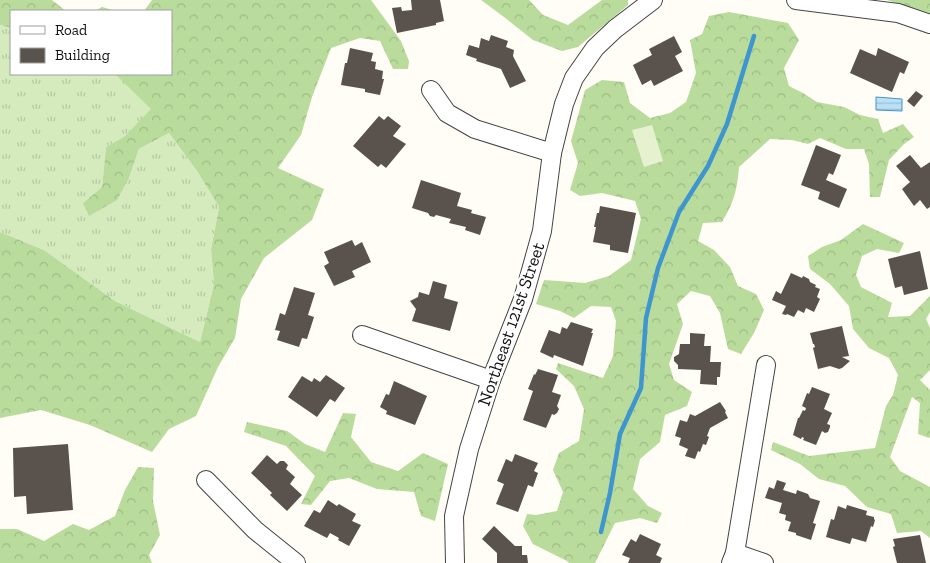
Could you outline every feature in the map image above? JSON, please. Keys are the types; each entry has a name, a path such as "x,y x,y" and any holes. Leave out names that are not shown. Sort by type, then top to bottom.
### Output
{"street":[{"name":"Northeast 121st Street","path":"454,563 454,516 469,449 491,380 523,299 542,230 552,153 564,104 574,78 595,48 615,28 653,0"},
{"path":"796,0 898,13 930,24"},
{"path":"431,90 448,113 475,129 552,153"},
{"path":"362,336 491,380"},
{"path":"764,563 733,558 766,366"},
{"path":"206,480 255,530 296,563"}],"green space":[{"path":"0,0 52,0 65,10 10,10 10,28 0,25"},
{"path":"152,0 371,0 401,41 409,61 408,69 393,69 380,41 360,38 331,48 312,97 301,135 278,168 324,189 312,220 264,258 241,299 235,338 218,367 196,416 169,429 152,452 90,425 41,410 0,418 0,232 44,250 115,301 200,342 214,284 211,249 219,207 197,171 169,133 139,149 129,178 117,200 89,216 83,203 102,187 106,147 125,136 151,109 116,75 172,75 172,10 145,10"},
{"path":"481,0 529,0 543,15 568,25 602,0 628,0 628,5 578,47 562,51 533,40"},
{"path":"887,0 930,0 930,14"},
{"path":"102,7 112,10 97,10"},
{"path":"729,12 788,23 799,40 784,68 789,86 817,102 844,107 860,115 878,119 883,133 903,124 914,137 904,144 889,160 880,197 870,197 869,164 864,149 846,149 820,138 808,144 792,140 770,139 739,167 734,196 726,215 722,222 703,223 698,241 714,250 730,267 738,286 756,294 764,310 754,333 741,354 728,349 720,313 710,296 691,291 677,304 683,324 669,364 674,380 692,392 687,406 665,415 660,442 640,459 633,489 648,506 662,513 657,523 640,518 615,523 595,563 569,563 533,544 523,526 527,514 536,515 557,511 563,492 553,470 559,453 579,441 584,409 574,386 556,369 558,363 603,378 613,356 616,321 611,307 591,306 574,318 560,311 536,304 544,280 585,283 609,276 631,260 641,219 635,201 602,193 580,196 570,190 578,163 571,141 585,90 602,80 624,82 630,103 650,118 670,113 686,102 696,73 690,40 702,34 709,16"},
{"path":"0,25 10,28 10,75 118,75 152,109 125,136 106,147 102,187 83,203 129,178 139,149 169,133 197,171 219,207 211,248 214,284 200,342 115,301 44,250 0,232"},
{"path":"652,125 663,161 644,167 632,130"},
{"path":"863,224 904,243 899,253 877,249 862,256 856,275 861,287 892,303 888,317 910,316 930,296 930,312 926,319 930,328 930,370 920,380 930,390 930,437 918,434 920,403 912,397 890,457 900,471 930,487 930,538 921,531 897,533 891,514 867,507 845,486 819,479 800,464 771,450 773,442 809,456 875,448 886,406 893,395 898,375 889,358 869,348 853,329 849,306 830,284 810,269 808,256 822,247 841,240"},
{"path":"343,413 356,414 351,437 371,462 398,471 423,453 448,464 435,521 421,516 414,492 377,489 349,478 330,481 311,505 301,504 315,476 286,446 244,432 247,422 287,431 305,444 325,452"},
{"path":"138,467 154,468 153,501 160,535 149,555 152,563 0,563 0,529 17,529 44,541 73,524 89,530 115,516 125,490"}],"water":[{"path":"876,97 902,99 902,111 876,110"}],"building":[{"path":"411,0 440,0 444,21 436,23 436,25 397,33 392,8 401,7 402,11 412,10"},
{"path":"491,35 508,41 506,47 514,50 513,56 526,81 510,88 501,69 476,61 477,59 466,55 469,45 479,48 481,38 489,41"},
{"path":"674,36 682,52 675,56 683,71 654,86 651,80 642,85 633,65 652,55 649,49"},
{"path":"350,48 373,53 371,61 376,62 375,69 383,71 382,79 384,79 380,95 365,92 365,89 341,85"},
{"path":"878,48 909,62 904,74 900,72 892,92 850,73 860,49 876,56"},
{"path":"916,91 923,96 914,107 907,101"},
{"path":"379,116 384,120 388,116 401,126 393,136 406,144 386,168 381,164 378,167 353,146"},
{"path":"816,145 841,155 833,175 829,173 826,180 847,189 839,208 818,199 820,192 801,185"},
{"path":"910,155 921,168 930,162 930,207 927,209 920,200 914,206 902,189 910,182 896,166"},
{"path":"421,180 461,193 457,206 472,210 471,213 486,217 480,235 465,230 466,227 449,223 451,219 436,215 434,217 430,216 428,213 412,208"},
{"path":"600,206 636,213 628,253 610,250 610,245 593,242 596,227 594,227"},
{"path":"352,240 355,246 362,242 371,262 352,271 355,277 334,286 324,266 329,263 324,252"},
{"path":"920,251 928,289 904,295 902,286 895,288 888,259"},
{"path":"791,273 809,279 810,282 816,285 815,287 820,289 817,297 820,299 814,312 806,308 804,313 798,310 794,317 782,314 786,306 772,300 776,291 781,294"},
{"path":"433,281 447,285 444,298 458,302 450,331 412,321 416,309 410,301 418,297 419,292 429,295"},
{"path":"294,287 315,293 308,315 314,317 307,339 302,338 299,347 277,340 280,331 275,330 280,313 285,315"},
{"path":"571,322 593,329 583,366 554,355 553,358 540,352 549,330 560,334 562,327 567,329"},
{"path":"842,326 849,356 842,357 850,361 839,369 830,366 818,369 813,348 815,347 810,333"},
{"path":"690,333 705,334 704,346 711,346 710,362 721,362 720,377 717,377 717,385 700,384 701,370 678,369 674,357 679,354 680,344 690,344"},
{"path":"538,369 558,375 552,392 561,395 557,406 559,409 557,413 552,414 546,428 523,420 533,391 528,389"},
{"path":"326,375 345,388 335,402 330,399 317,417 288,397 302,376 312,382 314,378 320,382"},
{"path":"394,381 427,396 415,425 386,414 387,411 380,407 386,394 389,395"},
{"path":"812,387 830,394 824,409 832,413 827,424 830,425 828,432 822,431 816,445 803,440 804,438 802,437 801,439 793,435 798,418 806,408 802,406 807,393 809,394"},
{"path":"720,402 728,418 710,428 706,445 703,444 695,459 685,456 688,449 679,445 681,438 675,436 680,420 687,422 690,414 695,416"},
{"path":"68,444 73,510 27,514 26,496 14,497 13,448"},
{"path":"515,454 538,463 534,471 538,473 533,487 528,485 518,512 496,504 504,484 497,481 506,459 512,462"},
{"path":"267,455 277,464 280,461 284,461 288,465 286,469 295,477 290,484 302,495 287,511 251,473"},
{"path":"777,480 786,483 783,490 796,494 797,490 808,494 810,498 820,501 813,523 816,524 811,540 788,531 791,522 785,520 786,515 779,513 782,503 765,498 769,487 774,489"},
{"path":"328,500 356,514 352,521 361,525 349,546 330,533 327,538 304,526 314,510 320,513"},
{"path":"847,505 867,511 866,515 874,517 873,527 871,526 866,542 852,538 850,544 826,537 831,519 834,520 838,506 846,509"},
{"path":"494,526 515,546 522,546 522,555 527,555 528,563 497,563 497,553 482,539"},
{"path":"640,534 661,544 656,555 662,558 660,563 628,563 630,558 622,555 631,539 636,542"},
{"path":"920,535 926,563 897,563 893,539"}],"waterway":[{"path":"601,532 620,434 641,388 646,318 658,268 679,212 708,166 727,124 754,36"}]}
